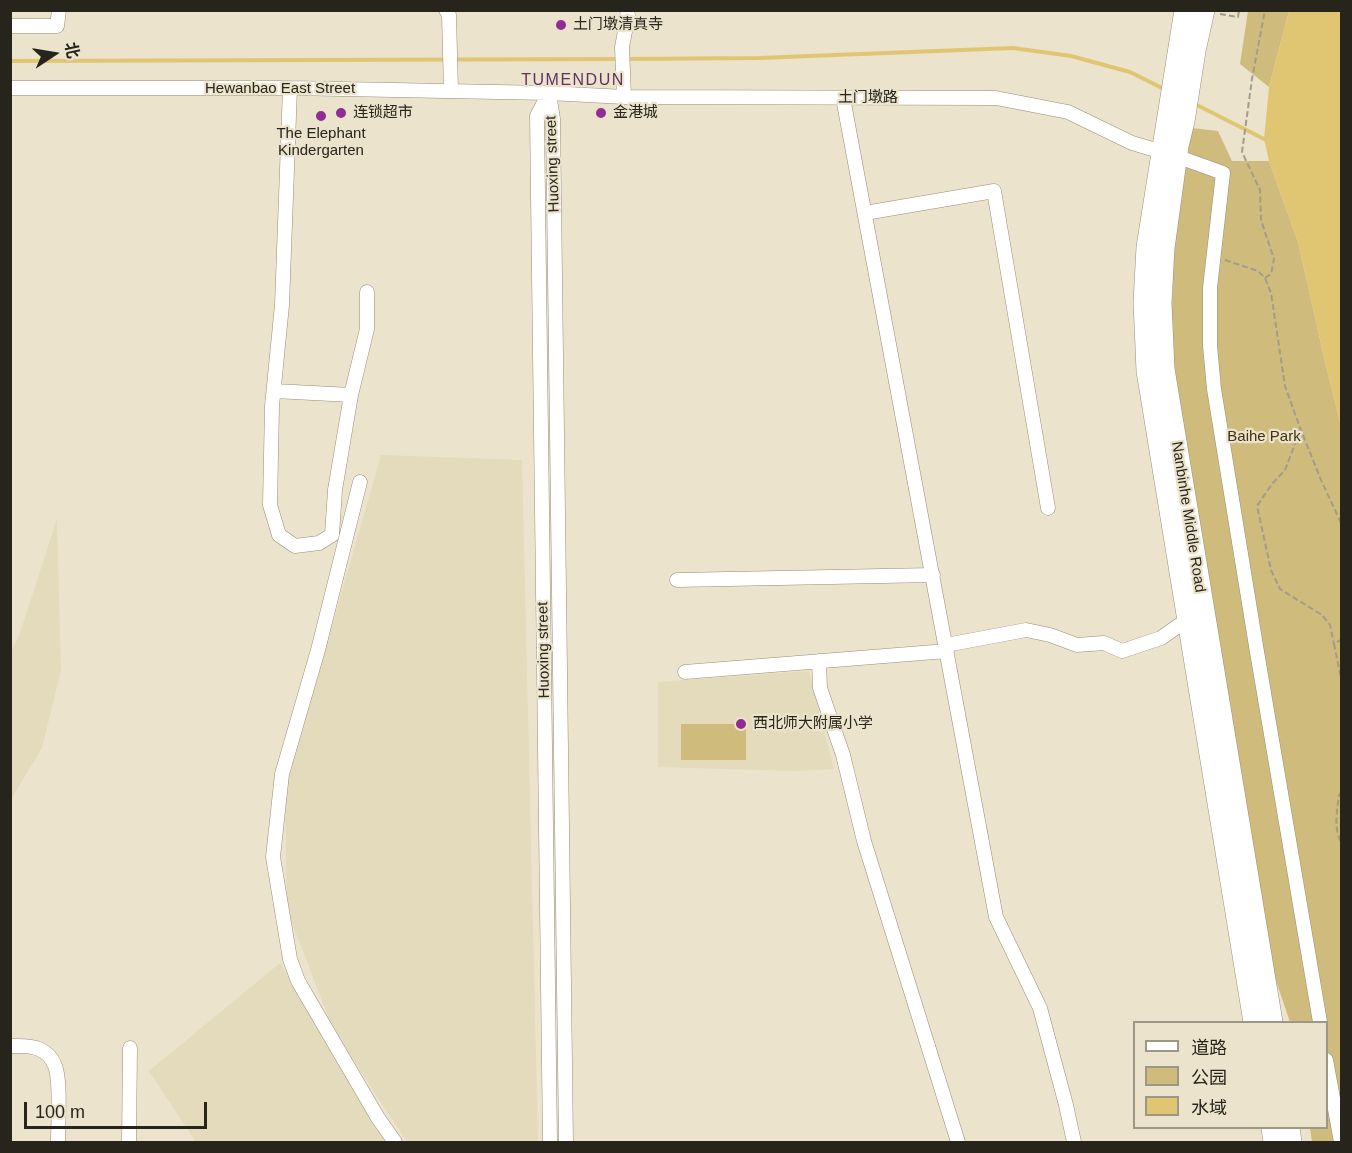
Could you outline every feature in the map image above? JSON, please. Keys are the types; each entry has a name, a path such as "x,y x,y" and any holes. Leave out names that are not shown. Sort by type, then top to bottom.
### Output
{"highway":[{"name":"Nanbinhe Middle Road","path":"1185,10 1187,49 1169,154 1147,247 1144,302 1147,371 1254,1021"},
{"name":"Nanbinhe Middle Road","path":"1187,49 1210,12"},
{"name":"Nanbinhe Middle Road","path":"1169,154 1161,303 1164,369 1272,1021"}],"street":[{"path":"10,26 57,26 59,10"},
{"path":"446,10 449,15 451,91"},
{"path":"624,97 622,47 627,10"},
{"name":"Hewanbao East Street","path":"10,88 290,88 549,93"},
{"path":"290,88 282,305 274,392 270,505 279,535 295,546 319,543 332,535 335,489 351,395 367,329 367,292"},
{"name":"土门墩路","path":"549,93 624,97 996,98 1068,112 1132,143 1223,173 1214,256"},
{"name":"Huoxing street","path":"549,93 537,116 550,1143"},
{"name":"Huoxing street","path":"549,93 553,119 566,1143"},
{"path":"843,98 996,917 1040,1008 1074,1143"},
{"path":"865,213 994,191 1048,508"},
{"path":"1214,256 1210,288 1210,346 1214,389 1320,1021"},
{"path":"274,392 351,395"},
{"path":"360,482 318,650 282,774 273,858 290,959 298,981 395,1143"},
{"path":"677,580 933,575"},
{"path":"685,672 946,648 1026,630 1050,635 1077,645 1104,643 1122,651 1161,638 1188,620"},
{"path":"819,661 820,688 843,755 864,841 958,1143"},
{"path":"10,1046 37,1048 53,1061 58,1073 58,1143"},
{"path":"129,1143 130,1048"},
{"path":"1328,1071 1341,1143"}],"path":[{"path":"1210,12 1238,17 1239,10"},
{"path":"1265,278 1271,274 1274,259 1261,220 1260,190 1242,152 1252,80 1266,10"},
{"path":"1214,256 1258,271 1265,278 1272,293 1285,386 1300,430 1341,525"},
{"path":"1300,430 1285,470 1257,506 1271,570 1280,589 1322,615 1330,625 1341,683"},
{"path":"1334,644 1341,639"},
{"path":"1341,792 1336,819 1337,835 1341,844"}],"shaded area":[{"path":"381,455 522,460 538,1142 407,1142 333,1029 287,910 285,790"},
{"path":"57,519 61,670 42,748 11,799 11,652 19,636"},
{"name":"西北师大附属小学","path":"809,671 834,769 794,771 658,767 658,682"},
{"path":"280,963 398,1142 196,1142 149,1071"}],"green space":[{"path":"1248,11 1289,11 1269,87 1240,64"},
{"name":"Baihe Park","path":"1192,128 1218,131 1232,161 1269,161 1298,242 1341,426 1341,1142 1312,1142 1310,1129 1328,1129 1328,1021 1290,1021 1273,972 1171,346 1174,236"},
{"path":"681,724 746,724 746,760 681,760"}],"water":[{"path":"1289,11 1341,11 1341,426 1298,242 1269,161 1264,139 1269,87"}],"waterway":[{"path":"626,59 759,58 1013,48 1071,56 1130,72 1166,90"},
{"path":"10,61 619,59"},
{"path":"1195,104 1266,140"}],"place":[{"name":"土门墩清真寺","path":"561,25"},
{"name":"连锁超市","path":"341,113"},
{"name":"金港城","path":"601,113"},
{"name":"The Elephant Kindergarten","path":"321,116"},
{"name":"西北师大附属小学","path":"741,724"}],"district":[{"name":"TUMENDUN","path":"573,81"}]}
